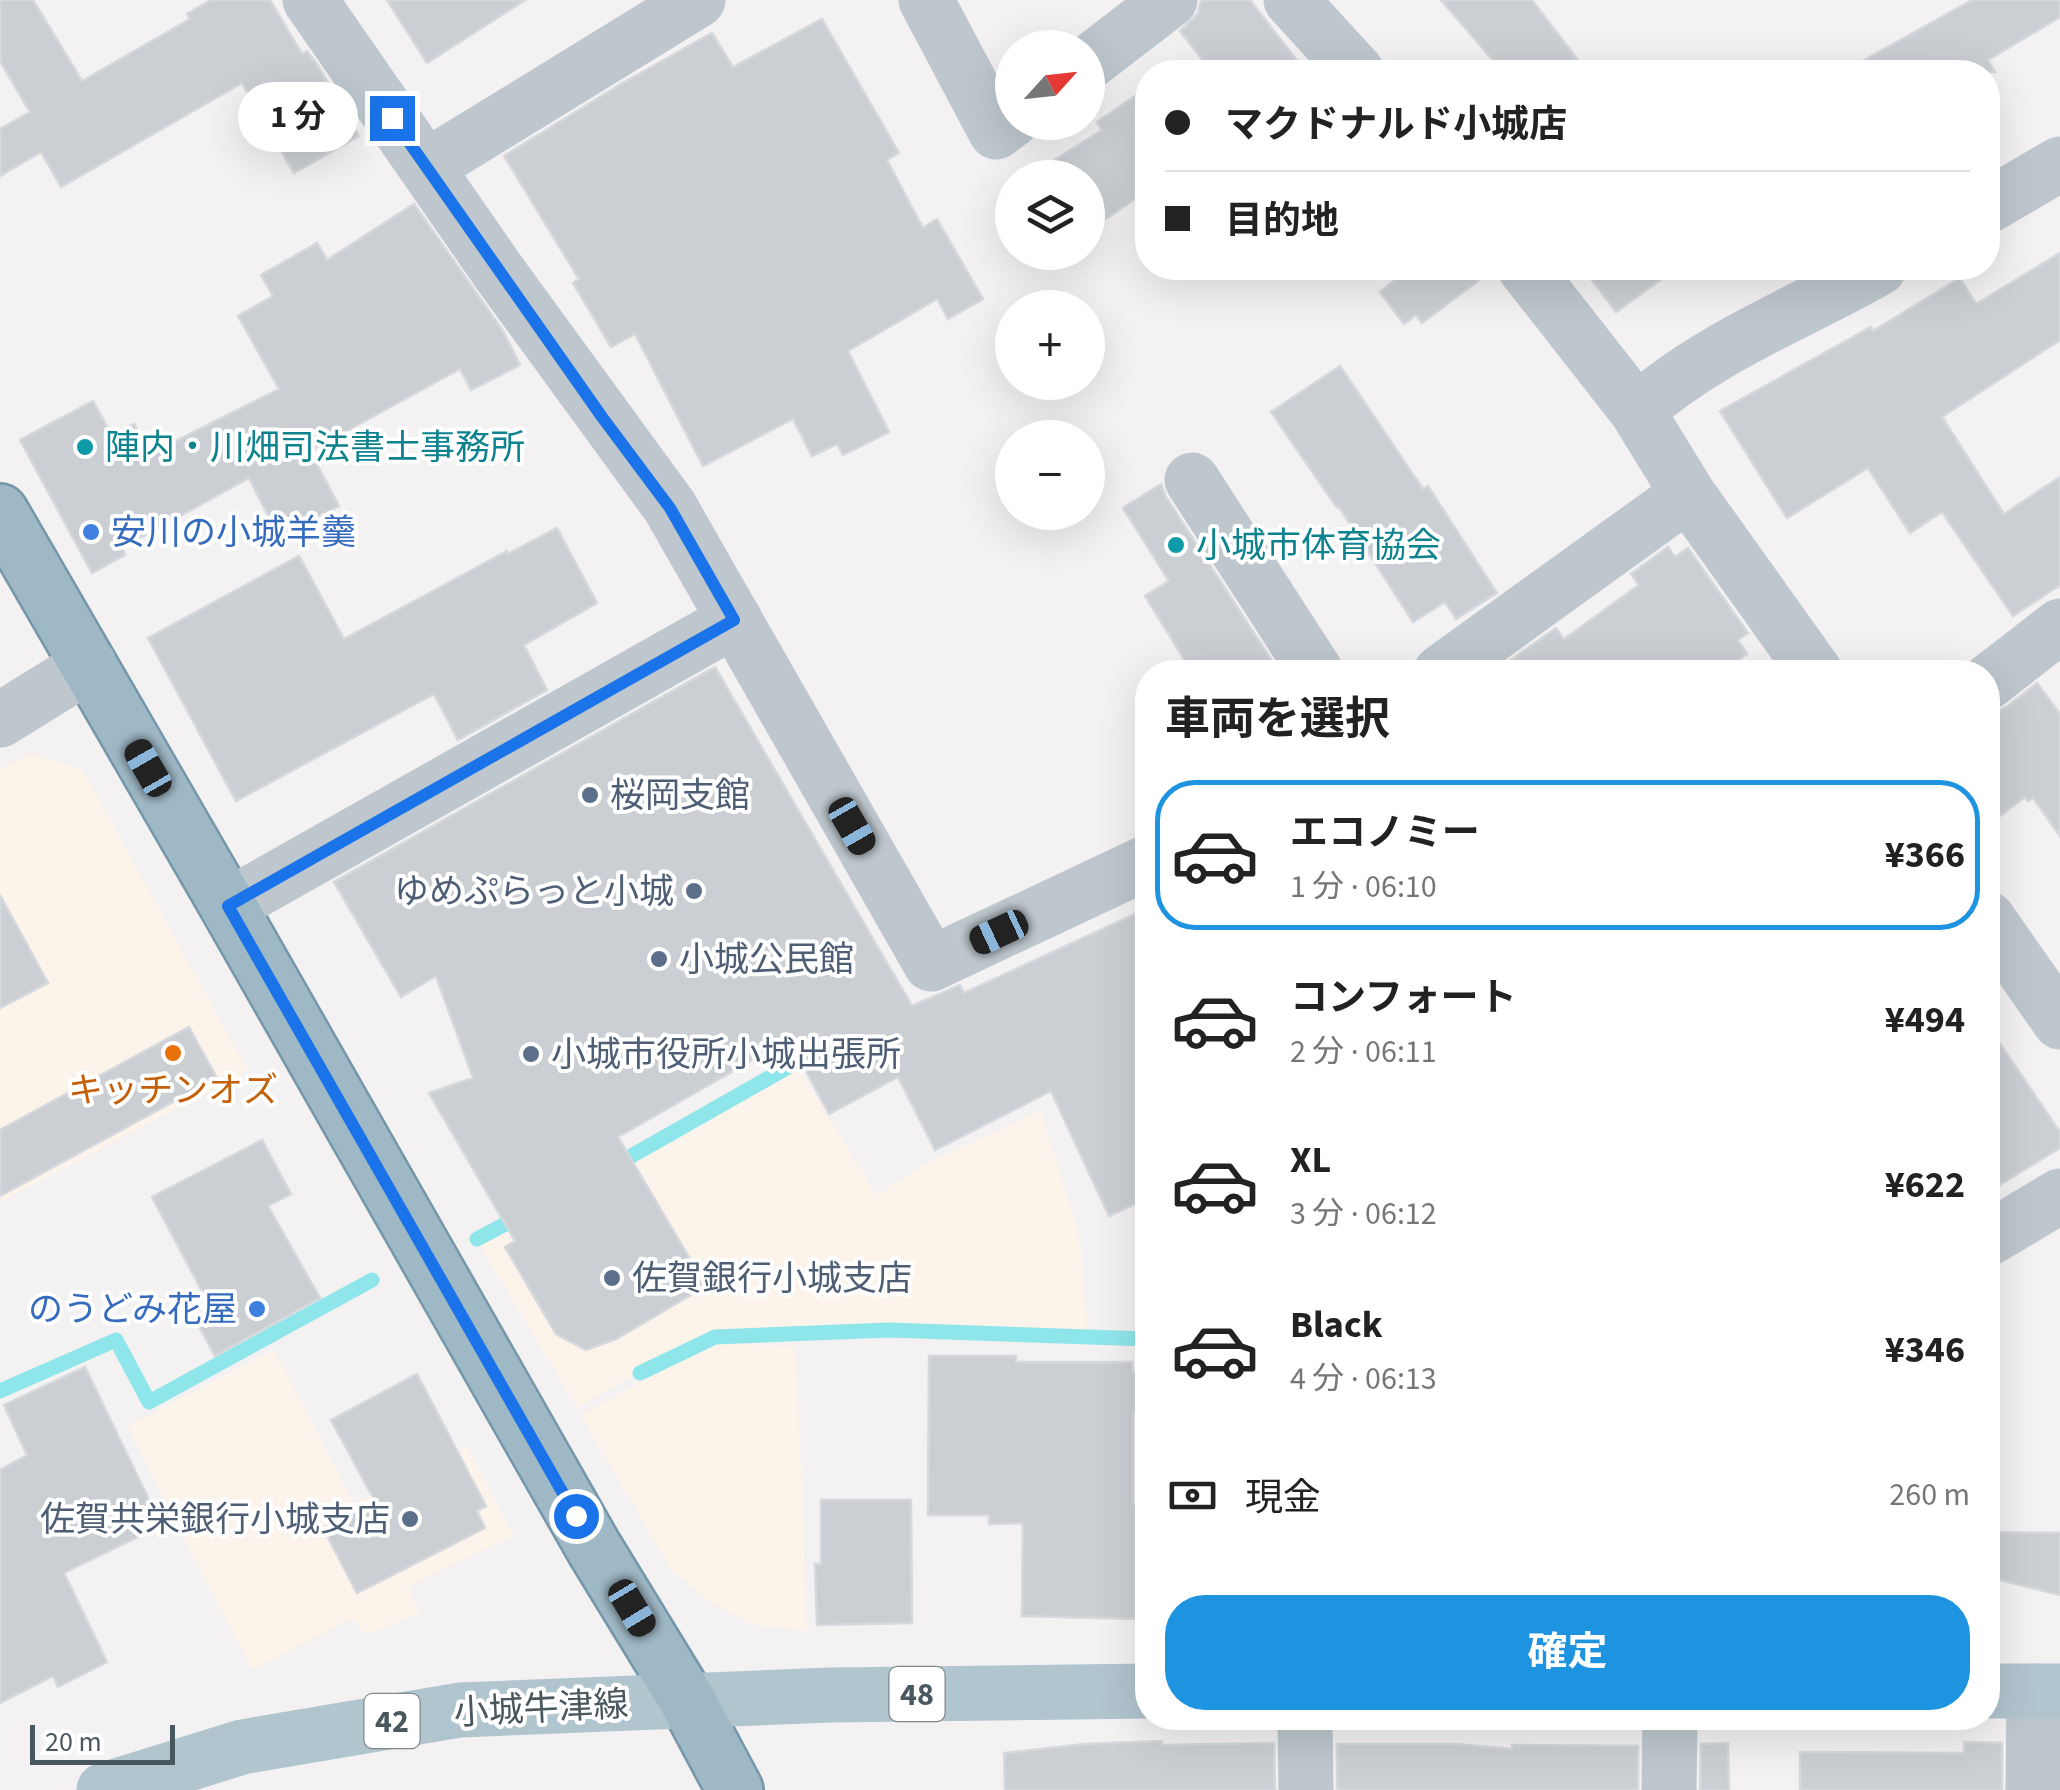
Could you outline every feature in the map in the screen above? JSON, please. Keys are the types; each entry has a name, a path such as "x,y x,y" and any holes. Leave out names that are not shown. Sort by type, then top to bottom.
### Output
{"highway":[{"path":"0,512 736,1790"}],"main road":[{"name":"48","path":"687,1700 1135,1691"},
{"name":"小城牛津線","path":"104,1790 242,1747 460,1710 687,1700"}],"street":[{"path":"310,0 670,508 931,964 1135,868"},
{"path":"426,167 698,0"},
{"path":"926,0 995,130"},
{"path":"1105,50 1170,0"},
{"path":"1291,0 1346,60"},
{"path":"2000,199 2060,164"},
{"path":"1534,280 1637,411 1688,494 1806,660"},
{"path":"1637,411 1662,388 1857,280"},
{"path":"1192,480 1308,660"},
{"path":"1458,660 1688,494"},
{"path":"228,906 734,620"},
{"path":"2000,673 2060,626"},
{"path":"0,720 88,665"},
{"path":"2000,936 2060,1022"},
{"path":"2000,1232 2060,1196"},
{"path":"2027,1691 2032,1790"},
{"path":"1305,1730 1306,1790"},
{"path":"1669,1790 1670,1730"}],"shaded area":[{"path":"29,754 82,769 248,1071 0,1202 0,769"},
{"path":"798,1069 877,1195 926,1164 1040,1110 1079,1233 1088,1332 887,1325 710,1331 577,1408 479,1244 675,1141"},
{"path":"715,1343 796,1347 807,1631 756,1626 710,1602 672,1571 580,1415"},
{"path":"274,1350 354,1504 467,1447 513,1536 408,1586 418,1614 366,1635 353,1618 252,1670 127,1426"}],"building":[{"path":"0,0 33,0 82,81 190,19 187,14 211,0 270,0 302,54 307,51 318,66 359,136 294,173 242,83 61,187 41,152 0,176 0,129 30,112 0,61"},
{"path":"387,0 525,0 427,63"},
{"path":"1201,0 1250,0 1297,60 1203,60 1180,31 1198,13"},
{"path":"1441,0 1532,0 1578,60 1493,60"},
{"path":"1972,0 2060,0 2060,17 1988,60 1864,60"},
{"path":"822,19 899,153 887,160 923,228 937,219 983,299 948,319 937,299 848,351 889,432 843,455 837,444 812,456 793,419 703,466 635,334 611,347 573,283 579,279 504,156 712,33 733,67"},
{"path":"1135,96 1135,199 1105,219 1105,160 1054,160 1086,140 1105,140 1105,117"},
{"path":"414,204 503,331 520,365 471,390 460,369 310,451 339,506 279,537 249,478 122,548 125,555 92,573 20,440 93,401 112,436 134,424 150,454 279,389 238,316 273,296 261,275 317,243 327,260"},
{"path":"2060,253 2060,340 1942,417 2004,514 2060,477 2060,585 2013,616 1942,512 1910,533 1868,468 1787,518 1720,411 1871,327 1873,331 1957,280 1961,280 1976,304"},
{"path":"1395,280 1479,280 1422,323 1416,315 1404,324 1380,292"},
{"path":"1592,280 1660,280 1616,312"},
{"path":"1340,366 1423,489 1428,486 1497,593 1456,619 1445,602 1413,622 1339,507 1271,412"},
{"name":"小城市体育協会","path":"1161,484 1271,660 1185,660 1145,596 1169,581 1123,508"},
{"path":"557,528 597,603 524,645 547,690 458,740 434,694 236,801 148,638 299,556 344,639"},
{"path":"1668,547 1675,557 1688,548 1748,633 1738,640 1747,654 1738,660 1511,660 1556,628 1564,639 1639,585 1631,574"},
{"path":"715,667 912,1006 960,985 964,993 1135,914 1135,1204 1109,1216 1051,1091 935,1150 898,1077 829,1114 789,1039 618,1137 706,1286 616,1339 586,1350 556,1334 505,1247 515,1241 429,1093 473,1078 436,976 401,997 334,882"},
{"path":"2037,683 2060,714 2060,836 2033,798 2028,801 2025,797 2000,816 2000,710"},
{"path":"0,895 48,983 0,1008"},
{"path":"189,1027 217,1078 0,1196 0,1130"},
{"path":"2000,1044 2060,1132 2060,1148 2000,1185"},
{"path":"262,1140 291,1194 268,1206 320,1298 215,1356 195,1319 212,1310 152,1197"},
{"path":"929,1356 1016,1356 1016,1362 1132,1362 1135,1619 1022,1616 1023,1523 989,1524 989,1515 928,1515"},
{"path":"85,1367 154,1510 137,1517 144,1534 64,1573 107,1662 58,1687 53,1676 0,1703 0,1470 27,1455 4,1405"},
{"path":"417,1374 486,1506 477,1511 485,1528 357,1593 323,1528 375,1501 331,1420"},
{"path":"821,1500 911,1500 912,1623 817,1625 815,1564 821,1564"},
{"path":"2000,1532 2060,1533 2060,1595 2000,1580"},
{"path":"1162,1741 1162,1745 1274,1743 1275,1790 1005,1790 1004,1753"},
{"path":"1964,1742 2002,1743 2002,1790 1800,1790 1800,1752 1964,1753"},
{"path":"1728,1743 1729,1790 1700,1790 1701,1744"},
{"path":"1337,1744 1455,1744 1512,1749 1512,1745 1638,1746 1638,1790 1337,1790"}],"waterway":[{"path":"612,1167 818,1050"},
{"path":"477,1239 522,1215"},
{"path":"0,1391 116,1340 149,1402 372,1280"},
{"path":"640,1373 715,1337 889,1330 1135,1339"}],"place":[{"name":"陣内・川畑司法書士事務所","path":"85,447"},
{"name":"安川の小城羊羹","path":"91,532"},
{"name":"小城市体育協会","path":"1176,545"},
{"name":"桜岡支館","path":"590,795"},
{"name":"ゆめぷらっと小城","path":"694,891"},
{"name":"小城公民館","path":"659,959"},
{"name":"キッチンオズ","path":"173,1053"},
{"name":"小城市役所小城出張所","path":"531,1054"},
{"name":"佐賀銀行小城支店","path":"612,1278"},
{"name":"のうどみ花屋","path":"257,1309"},
{"name":"佐賀共栄銀行小城支店","path":"410,1519"}],"route":[{"path":"392,118 670,508 734,620 228,906 576,1516"}]}
